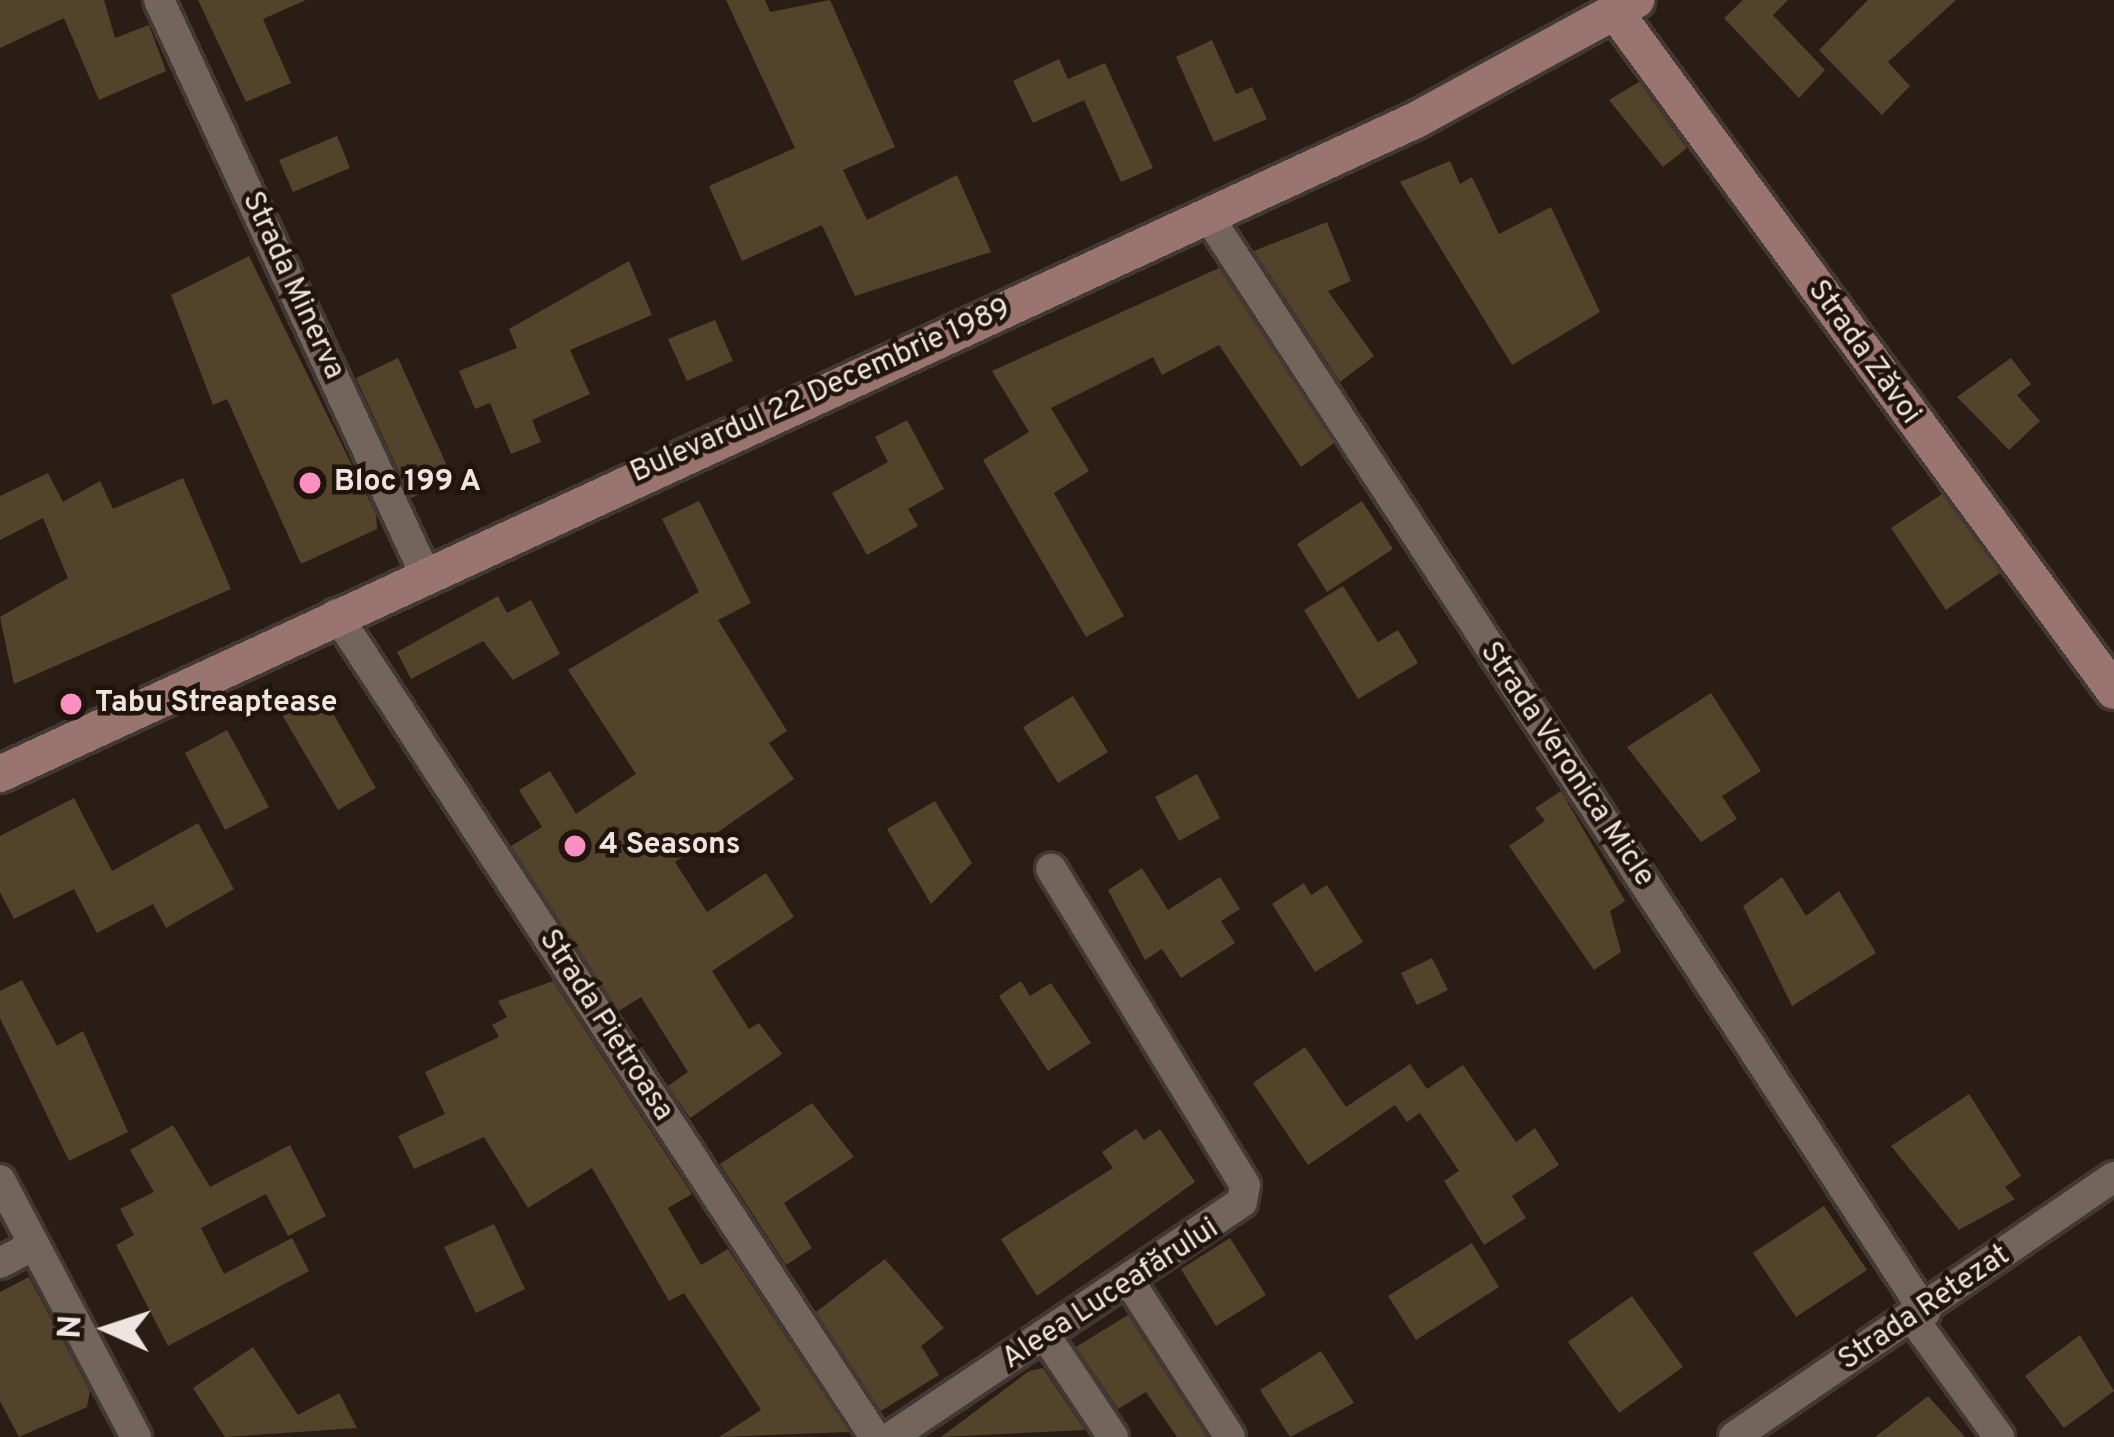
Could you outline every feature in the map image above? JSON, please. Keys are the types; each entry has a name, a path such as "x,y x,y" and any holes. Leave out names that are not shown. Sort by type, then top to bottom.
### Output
{"main road":[{"name":"Bulevardul 22 Decembrie 1989","path":"0,774 424,572 1208,216 1626,7"},
{"name":"Strada Zăvoi","path":"1626,7 2114,691"}],"street":[{"name":"Strada Minerva","path":"159,0 424,572"},
{"name":"Strada Veronica Micle","path":"1208,216 1999,1437"},
{"name":"Strada Pietroasa","path":"335,614 875,1437"},
{"name":"Aleea Luceafărului","path":"891,1437 1233,1214 1245,1185 1051,869"},
{"name":"Strada Retezat","path":"1734,1437 1920,1316 2114,1177"},
{"path":"0,1180 136,1437"},
{"path":"0,1264 34,1245"},
{"path":"1131,1284 1230,1437"},
{"path":"1047,1338 1113,1437"}],"building":[{"path":"0,0 104,0 115,38 149,25 166,71 99,100 64,18 0,48"},
{"path":"198,0 306,0 263,19 291,83 246,102"},
{"path":"726,0 765,0 770,12 830,0 895,147 843,170 867,220 957,175 991,252 855,296 822,225 742,261 709,186 795,148"},
{"path":"1743,0 1788,0 1773,15 1825,70 1799,98 1724,18"},
{"path":"1868,0 1956,0 1888,62 1910,86 1882,115 1819,50"},
{"path":"1212,40 1236,94 1252,87 1267,119 1214,142 1176,57"},
{"path":"1059,59 1068,79 1105,63 1153,168 1121,182 1084,100 1033,123 1013,81"},
{"path":"1639,82 1687,148 1663,167 1609,100"},
{"path":"337,136 350,168 293,192 279,160"},
{"path":"1450,161 1460,184 1472,177 1499,234 1551,207 1600,312 1512,365 1400,182"},
{"path":"1327,222 1351,281 1328,291 1374,356 1340,382 1254,251"},
{"path":"249,256 376,514 377,529 301,564 227,399 213,405 171,295"},
{"path":"629,261 652,315 570,350 590,394 532,420 541,442 511,454 490,403 475,409 459,371 517,348 509,329"},
{"path":"1219,268 1334,443 1301,467 1219,345 1162,375 1153,357 1051,408 1089,471 1054,493 1124,616 1086,637 983,460 1029,432 992,371"},
{"path":"715,320 733,361 687,381 668,339"},
{"path":"398,358 453,479 411,498 356,378"},
{"path":"2011,358 2031,384 2017,395 2040,421 2009,450 1957,397"},
{"path":"907,420 944,489 908,509 918,526 867,555 832,493 888,462 875,437"},
{"path":"48,473 63,502 100,481 113,509 183,478 231,589 14,684 0,617 68,578 43,518 0,540 0,496"},
{"path":"1942,494 2000,573 1946,610 1891,528"},
{"path":"699,501 751,603 718,620 787,731 769,743 794,779 675,862 707,912 766,873 794,917 712,971 749,1029 759,1023 782,1054 690,1118 668,1086 688,1072 641,997 619,1011 511,846 542,827 519,790 550,771 576,814 636,774 568,670 699,592 662,519"},
{"path":"1362,501 1393,549 1327,592 1297,544"},
{"path":"1343,586 1378,642 1398,630 1418,663 1358,699 1304,610"},
{"path":"498,596 507,613 531,600 560,654 513,680 483,641 411,679 397,652"},
{"path":"306,692 316,710 327,703 376,788 338,810 278,708"},
{"path":"1711,693 1761,771 1722,796 1737,819 1701,842 1627,747"},
{"path":"1073,696 1108,752 1058,783 1023,727"},
{"path":"227,730 269,807 225,830 185,753"},
{"path":"1197,774 1220,818 1179,841 1155,797"},
{"path":"1561,791 1625,901 1610,911 1621,952 1594,970 1509,846 1545,821 1535,808"},
{"path":"74,798 112,871 198,823 234,889 166,928 153,904 97,933 74,889 14,919 0,892 0,836"},
{"path":"935,801 972,863 931,904 887,829"},
{"path":"1142,868 1168,910 1220,877 1240,909 1221,921 1235,943 1181,978 1162,949 1145,960 1108,890"},
{"path":"1782,877 1806,916 1839,891 1876,953 1792,1006 1743,906"},
{"path":"1304,883 1311,895 1327,885 1363,942 1315,972 1272,904"},
{"path":"1432,958 1448,990 1417,1005 1401,973"},
{"path":"22,980 57,1046 83,1031 128,1132 69,1161 0,1018 0,991"},
{"path":"553,981 692,1194 668,1208 701,1265 728,1249 849,1432 719,1437 761,1410 684,1293 669,1301 592,1168 528,1208 484,1137 414,1169 398,1136 445,1114 425,1072 499,1037 492,1025 507,1017 498,1001"},
{"path":"1021,981 1030,996 1051,983 1091,1043 1048,1071 999,996"},
{"path":"1305,1047 1346,1107 1410,1064 1427,1089 1463,1065 1516,1142 1535,1128 1559,1165 1512,1196 1526,1218 1484,1245 1444,1181 1459,1171 1420,1113 1407,1122 1395,1105 1308,1165 1253,1083"},
{"path":"1969,1094 2021,1176 2005,1187 2015,1199 1959,1230 1891,1146"},
{"path":"812,1103 854,1157 784,1203 812,1248 786,1265 720,1164"},
{"path":"173,1125 210,1187 290,1145 326,1216 288,1236 266,1194 201,1228 224,1274 292,1238 309,1271 168,1346 116,1245 134,1235 120,1209 154,1192 130,1150"},
{"path":"1136,1129 1144,1140 1160,1129 1195,1182 1037,1296 1001,1239 1113,1168 1102,1152"},
{"path":"1824,1206 1867,1270 1796,1317 1753,1253"},
{"path":"494,1224 525,1289 476,1313 444,1247"},
{"path":"1230,1238 1266,1295 1216,1326 1181,1269"},
{"path":"1472,1243 1499,1287 1416,1340 1388,1296"},
{"path":"885,1259 944,1328 921,1346 939,1375 881,1411 816,1312"},
{"path":"29,1277 90,1391 87,1407 19,1437 0,1401 0,1292"},
{"path":"1632,1296 1683,1367 1619,1413 1568,1342"},
{"path":"1128,1315 1207,1437 1177,1437 1146,1392 1118,1409 1076,1347"},
{"path":"2080,1335 2114,1391 2064,1428 2025,1376"},
{"path":"253,1347 298,1415 339,1393 357,1428 225,1437 193,1388"},
{"path":"1321,1351 1354,1403 1290,1437 1260,1390"},
{"path":"1043,1368 1085,1430 941,1437 1029,1371"},
{"path":"1928,1396 1965,1437 1875,1437"}],"place":[{"name":"Bloc 199 A","path":"310,483"},
{"name":"Tabu Streaptease","path":"71,704"},
{"name":"4 Seasons","path":"575,846"}]}
